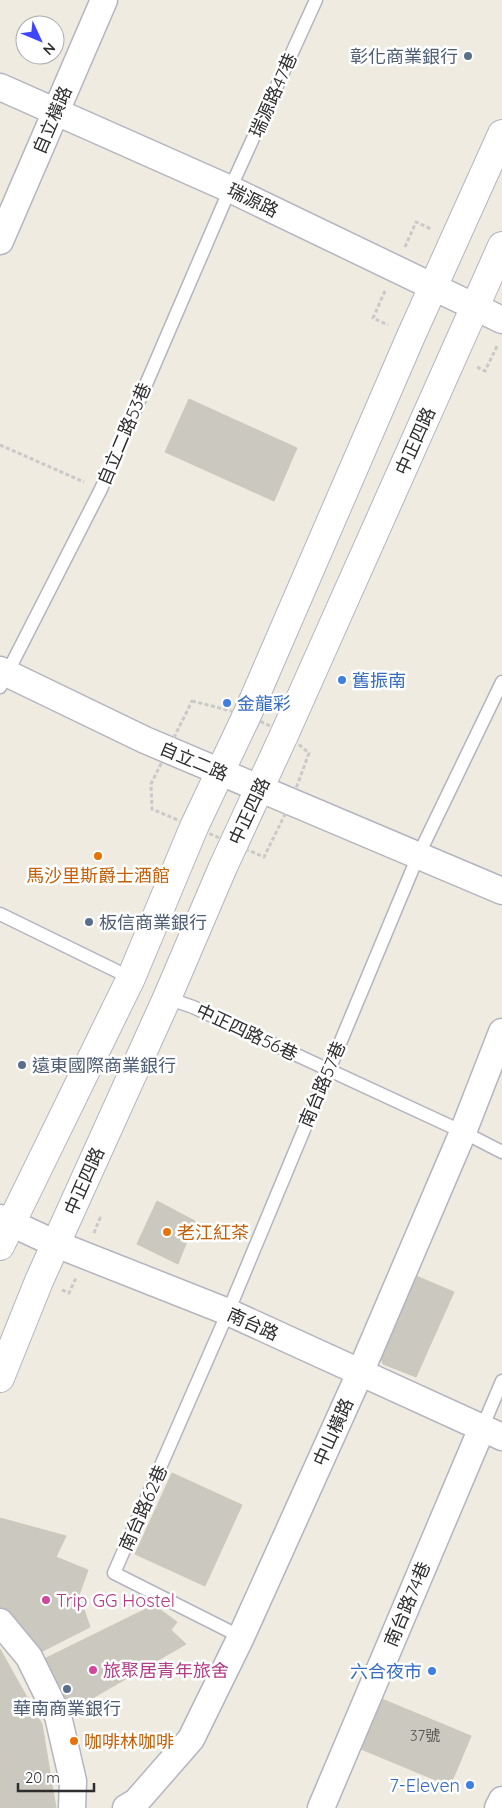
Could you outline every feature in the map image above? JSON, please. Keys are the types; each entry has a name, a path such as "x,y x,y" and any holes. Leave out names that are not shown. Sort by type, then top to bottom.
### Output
{"street":[{"name":"自立橫路","path":"0,241 104,0"},
{"name":"瑞源路","path":"0,87 230,189 502,320"},
{"path":"4,1229 131,978 194,827 247,715 432,287 502,134"},
{"name":"中正四路","path":"0,1378 56,1244 167,998 223,867 502,246"},
{"name":"自立二路","path":"2,677 145,740 502,891"},
{"name":"中山橫路","path":"126,1808 136,1802 191,1739 241,1637 360,1373 463,1132 502,1032"},
{"name":"南台路","path":"4,1229 56,1244 228,1312 492,1433"},
{"name":"南台路74巷","path":"321,1808 492,1433"},
{"path":"0,1622 29,1657 58,1716 73,1781 72,1808"},
{"path":"498,1808 502,1800"}],"lane":[{"name":"瑞源路47巷","path":"230,189 316,0"},
{"name":"自立二路53巷","path":"2,677 101,489 230,189"},
{"name":"南台路57巷","path":"228,1312 418,856 502,682"},
{"path":"0,914 131,978"},
{"name":"中正四路56巷","path":"167,998 193,1007 328,1069 502,1152"},
{"name":"南台路62巷","path":"228,1312 114,1573 241,1637"},
{"path":"492,1433 502,1382"}],"path":[{"path":"485,371 502,337"},
{"path":"0,445 101,489"}],"building":[{"path":"189,399 297,448 274,501 165,452"},
{"name":"老江紅茶","path":"157,1201 195,1221 178,1264 137,1244"},
{"path":"409,1273 454,1292 416,1377 383,1364 376,1345"},
{"path":"172,1473 242,1505 205,1586 135,1554"},
{"path":"0,1518 66,1536 56,1557 88,1570 79,1595 90,1627 33,1656 0,1611"},
{"path":"154,1605 177,1622 171,1630 186,1644 65,1714 38,1662"},
{"path":"0,1649 42,1724 56,1808 0,1808"},
{"path":"377,1697 471,1736 450,1786 356,1747"},
{"path":"0,1747 4,1753 11,1786 12,1808 0,1808"}],"place":[{"name":"彰化商業銀行","path":"468,56"},
{"name":"舊振南","path":"342,680"},
{"name":"金龍彩","path":"227,703"},
{"name":"馬沙里斯爵士酒館","path":"98,856"},
{"name":"板信商業銀行","path":"89,922"},
{"name":"遠東國際商業銀行","path":"22,1065"},
{"name":"老江紅茶","path":"167,1232"},
{"name":"Trip GG Hostel","path":"46,1600"},
{"name":"旅聚居青年旅舍","path":"93,1670"},
{"name":"六合夜市","path":"432,1671"},
{"name":"華南商業銀行","path":"67,1689"},
{"name":"咖啡林咖啡","path":"74,1741"},
{"name":"7-Eleven","path":"470,1785"}]}
